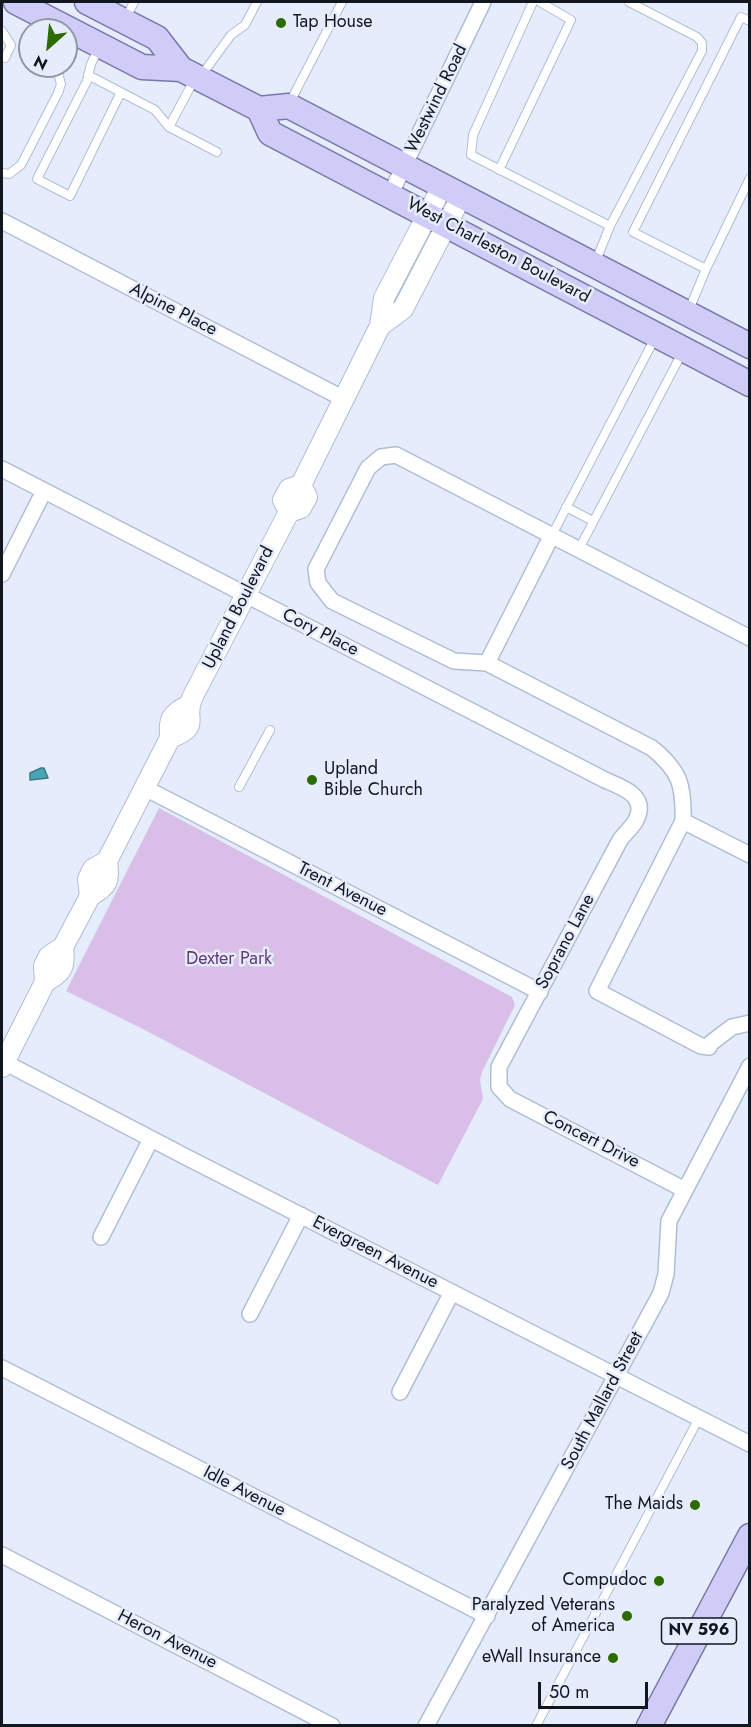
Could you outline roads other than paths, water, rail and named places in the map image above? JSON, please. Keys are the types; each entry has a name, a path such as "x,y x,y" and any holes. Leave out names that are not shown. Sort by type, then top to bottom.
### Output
{"main road":[{"path":"16,2 47,18"},
{"path":"38,2 56,18"},
{"path":"87,2 129,11 192,74 259,109 289,106"},
{"path":"78,23 92,23 110,30 157,38"},
{"path":"78,34 142,67 192,74"},
{"name":"West Charleston Boulevard","path":"289,106 750,346"},
{"name":"West Charleston Boulevard","path":"259,109 270,133 750,384"},
{"name":"NV 596","path":"649,1725 750,1536"}],"street":[{"name":"Westwind Road","path":"390,195 483,2"},
{"name":"Upland Boulevard","path":"2,1063 45,982 60,973 64,964 63,948 90,896 88,879 93,869 107,861 145,788 170,738 169,723 174,712 189,705 289,512 301,508 307,497 301,485 380,326 384,298 438,220 452,190"},
{"name":"Alpine Place","path":"2,222 344,399"},
{"path":"750,638 396,455 381,457 368,468 316,569 318,583 332,601 454,662 487,663 652,748 667,760 677,776 684,796 683,821 597,991 701,1046 709,1047 732,1027 750,1023"},
{"name":"Cory Place","path":"2,469 594,775 623,787 637,799"},
{"path":"2,574 44,491"},
{"path":"487,663 552,535"},
{"name":"Trent Avenue","path":"145,788 540,992"},
{"name":"Soprano Lane","path":"499,1088 499,1067 620,840 638,817 640,805 637,799"},
{"path":"683,821 750,855"},
{"name":"Evergreen Avenue","path":"2,1063 750,1444"},
{"name":"South Mallard Street","path":"426,1725 661,1293 666,1274 669,1221 750,1066"},
{"name":"Concert Drive","path":"499,1088 510,1099 685,1190"},
{"path":"101,1237 151,1139"},
{"path":"250,1314 301,1215"},
{"path":"400,1392 452,1292"},
{"name":"Idle Avenue","path":"2,1368 487,1616"},
{"name":"Heron Avenue","path":"2,1556 332,1725"}],"lane":[{"path":"169,127 192,74 231,35 245,25 257,2"},
{"path":"289,106 342,2"},
{"path":"533,2 473,135 471,155 610,226"},
{"path":"500,170 571,20 540,2"},
{"path":"594,264 610,226 702,51 702,43 697,37 629,2"},
{"path":"706,269 633,232 741,17 750,21"},
{"path":"2,31 11,45 5,58"},
{"path":"100,45 91,64 87,81 37,179 70,196 122,92"},
{"path":"88,75 155,110 169,127 217,152"},
{"path":"2,173 9,174 21,165 58,93 60,78"},
{"path":"687,314 750,178"},
{"path":"552,535 657,334"},
{"path":"579,549 684,349"},
{"path":"566,507 593,521"},
{"path":"239,787 270,730"},
{"path":"536,1725 699,1418"}],"water":[{"path":"44,768 48,778 30,780 30,773"}],"place":[{"name":"Tap House","path":"281,23"},
{"name":"Upland Bible Church","path":"312,780"},
{"name":"The Maids","path":"695,1505"},
{"name":"Compudoc","path":"659,1581"},
{"name":"Paralyzed Veterans of America","path":"627,1616"},
{"name":"eWall Insurance","path":"613,1658"}],"park label":[{"name":"Dexter Park","path":"229,960"}]}
